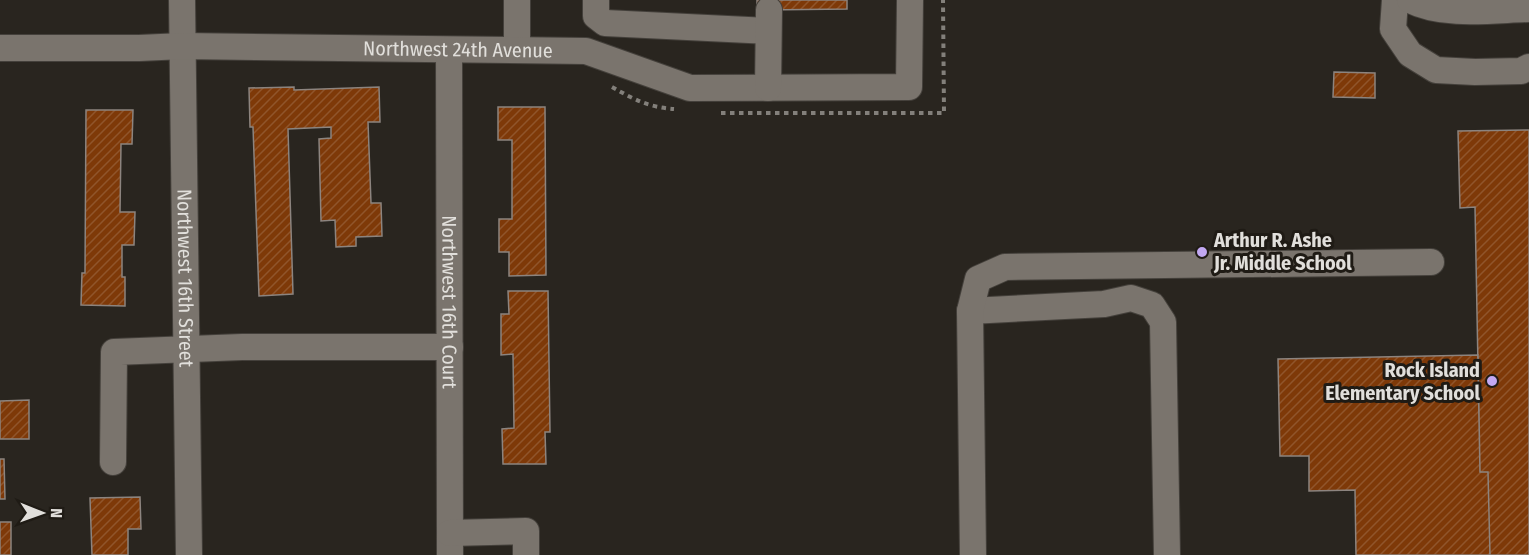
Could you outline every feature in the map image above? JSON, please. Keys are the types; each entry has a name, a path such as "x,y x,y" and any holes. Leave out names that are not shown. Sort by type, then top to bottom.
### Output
{"street":[{"name":"Northwest 16th Street","path":"182,0 189,555"},
{"path":"517,0 517,50"},
{"name":"Northwest 24th Avenue","path":"0,48 183,46 586,51 690,88 909,87 910,0"},
{"path":"1395,0 1393,29 1410,54 1436,70 1521,71 1529,67"},
{"path":"1410,0 1422,6 1447,11 1529,9"},
{"path":"599,55 601,12 769,21 768,88"},
{"name":"Northwest 16th Court","path":"449,50 450,544"},
{"path":"973,555 970,311 978,279 1005,267 1431,262"},
{"path":"970,311 1104,304 1131,298 1152,306 1163,322 1167,555"},
{"path":"113,462 114,352 242,347 450,347"},
{"path":"450,544 526,531 526,555"}],"path":[{"path":"718,113 944,113 943,0"},
{"path":"608,84 637,101 656,108 677,110"}],"building":[{"path":"757,0 847,0 847,9 757,10"},
{"path":"1334,72 1375,73 1375,98 1333,97"},
{"path":"294,87 294,90 379,87 380,122 368,122 371,203 381,203 382,236 356,237 356,246 336,247 335,220 321,221 319,139 331,138 331,127 288,129 293,294 259,296 253,127 250,127 249,88"},
{"path":"498,107 545,107 546,275 509,276 509,252 499,252 499,219 512,219 512,140 498,140"},
{"path":"86,110 133,110 132,144 121,144 120,212 135,212 134,245 122,245 125,306 81,305 82,273 85,273"},
{"path":"1529,130 1529,555 1490,555 1488,472 1480,472 1475,207 1460,208 1458,131"},
{"path":"508,291 548,291 550,432 545,432 546,464 503,464 502,429 514,428 513,354 501,355 501,314 509,314"},
{"path":"1478,355 1480,472 1488,472 1490,555 1356,555 1355,490 1309,491 1309,456 1280,456 1278,359"},
{"path":"29,400 29,439 0,439 0,401"},
{"path":"0,459 4,459 5,499 0,499"},
{"path":"140,497 141,529 128,529 128,555 92,555 90,498"},
{"path":"0,522 11,522 11,555 0,555"}],"place":[{"name":"Arthur R. Ashe Jr. Middle School","path":"1202,252"},
{"name":"Rock Island Elementary School","path":"1492,381"}]}
